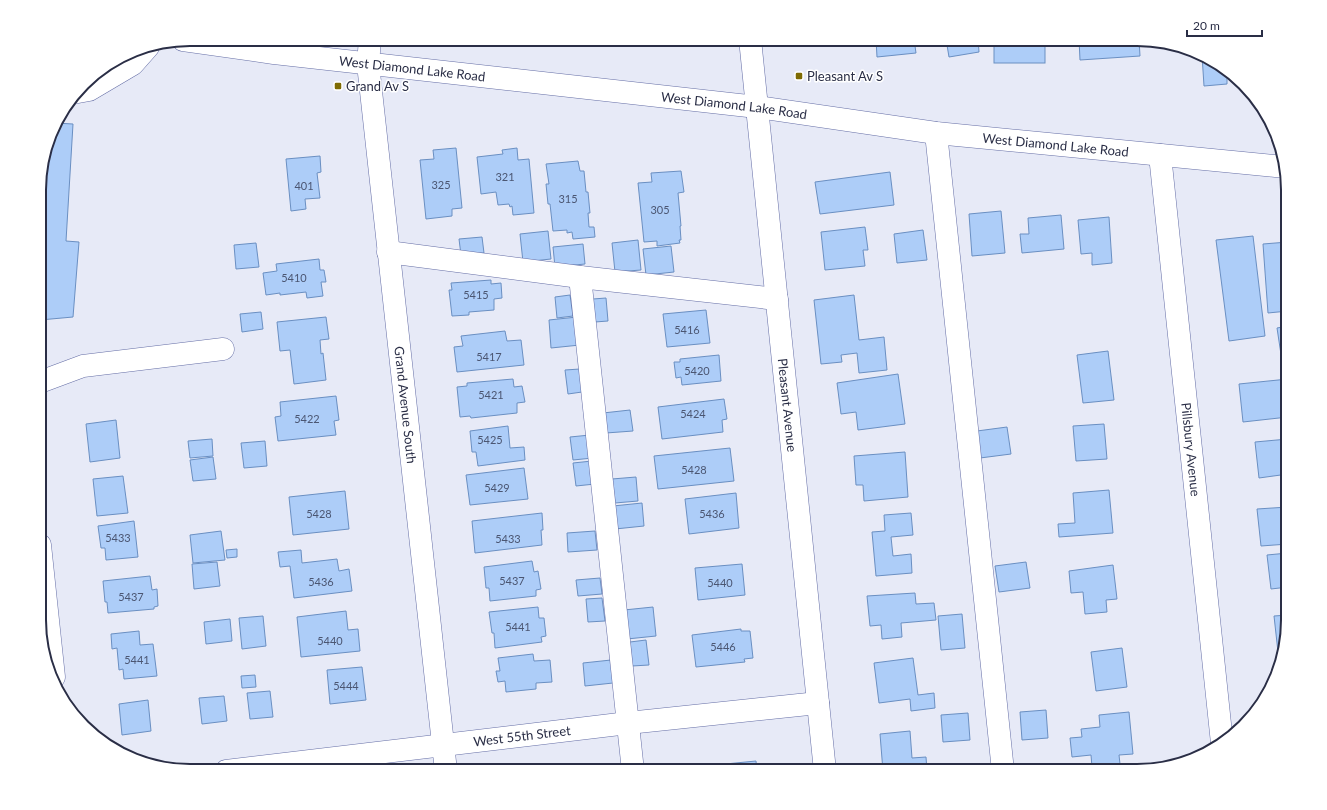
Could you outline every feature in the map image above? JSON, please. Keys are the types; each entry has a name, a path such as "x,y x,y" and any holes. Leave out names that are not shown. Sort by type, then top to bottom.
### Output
{"street":[{"name":"West Diamond Lake Road","path":"225,46 368,64 757,107 936,133 1279,166"},
{"name":"Grand Avenue South","path":"369,46 368,64 445,764"},
{"name":"Pleasant Avenue","path":"751,46 824,764"},
{"path":"86,90 133,64 141,55"},
{"path":"936,133 1002,764"},
{"name":"Pillsbury Avenue","path":"1160,155 1221,737"},
{"path":"388,252 580,277 777,299"},
{"path":"580,277 632,764"},
{"path":"46,380 83,366 223,349"},
{"path":"46,602 52,662"},
{"name":"West 55th Street","path":"298,764 628,723 818,703"}],"building":[{"path":"876,46 915,46 916,53 877,57"},
{"path":"947,46 979,46 979,52 949,57"},
{"path":"994,46 1045,46 1045,63 994,63"},
{"path":"1079,46 1139,46 1140,56 1080,60"},
{"path":"1202,62 1227,78 1227,84 1204,86"},
{"path":"62,123 73,124 66,241 79,242 73,317 46,319 46,180 51,152"},
{"path":"456,148 462,208 452,209 452,216 426,219 420,160 434,159 433,150"},
{"path":"517,148 518,160 529,159 534,213 513,215 512,206 510,207 509,204 498,205 496,192 481,194 477,157 503,154 502,150"},
{"path":"320,156 321,172 317,173 320,198 305,199 306,209 291,211 286,159"},
{"path":"578,161 580,171 584,171 586,192 588,192 590,213 588,213 589,227 594,227 595,237 573,239 572,232 567,233 567,230 553,231 550,204 548,204 546,184 549,184 546,164"},
{"path":"681,171 684,192 678,193 681,226 680,243 657,246 657,241 644,242 638,183 652,182 651,173"},
{"path":"890,172 894,205 820,214 815,182"},
{"path":"1001,211 1005,253 972,256 969,214"},
{"path":"1061,215 1064,249 1022,253 1020,234 1029,234 1028,218"},
{"path":"1109,217 1112,263 1092,265 1092,253 1081,254 1078,220"},
{"path":"865,227 868,250 863,250 865,266 825,270 821,232"},
{"path":"923,230 927,260 897,263 894,234"},
{"path":"548,231 551,259 523,262 520,234"},
{"path":"1253,236 1265,336 1229,341 1216,240"},
{"path":"482,237 484,253 461,255 459,239"},
{"path":"638,240 641,270 615,272 612,243"},
{"path":"256,243 259,267 236,269 234,245"},
{"path":"1281,243 1281,312 1268,313 1263,244"},
{"path":"583,244 585,264 555,267 553,247"},
{"path":"671,246 674,272 646,275 643,249"},
{"path":"319,259 320,270 324,270 326,282 321,282 323,296 307,298 306,292 266,295 263,273 277,271 276,264"},
{"path":"491,280 491,284 501,283 502,298 494,299 494,310 469,312 469,315 452,316 449,290 452,290 451,283"},
{"path":"570,295 573,316 557,318 555,297"},
{"path":"854,295 859,340 884,337 887,370 859,373 857,353 841,355 842,362 821,364 814,300"},
{"path":"606,298 608,321 595,322 593,299"},
{"path":"706,310 710,343 667,347 663,314"},
{"path":"261,312 263,329 242,332 240,314"},
{"path":"326,317 329,339 320,340 326,380 294,384 290,350 280,351 277,322"},
{"path":"577,317 580,345 551,348 549,320"},
{"path":"1281,327 1281,354 1277,328"},
{"path":"505,331 507,341 521,340 524,365 457,372 454,347 463,346 461,336"},
{"path":"1108,351 1114,400 1083,403 1077,355"},
{"path":"719,355 721,381 682,385 681,377 676,378 674,362 680,362 680,359"},
{"path":"580,369 582,392 568,394 565,370"},
{"path":"898,374 905,424 858,430 856,412 841,414 837,383"},
{"path":"513,379 514,387 522,386 525,402 517,403 517,413 471,418 470,416 460,417 457,387 467,386 467,383"},
{"path":"1281,380 1281,418 1243,422 1239,384"},
{"path":"336,396 339,420 334,421 336,435 278,441 275,417 281,416 280,402"},
{"path":"724,399 727,419 722,420 723,432 662,439 658,407"},
{"path":"630,410 633,431 606,433 603,413"},
{"path":"116,420 120,458 90,462 86,424"},
{"path":"1104,424 1107,459 1076,461 1073,426"},
{"path":"508,426 510,448 524,447 525,460 478,466 476,452 472,452 470,431"},
{"path":"1007,427 1011,454 980,458 977,431"},
{"path":"590,435 593,458 573,460 570,437"},
{"path":"212,439 213,456 190,458 188,441"},
{"path":"1281,440 1281,475 1259,478 1255,442"},
{"path":"265,441 267,466 244,468 241,443"},
{"path":"730,448 734,481 658,489 654,456"},
{"path":"905,452 908,497 864,501 863,485 856,485 854,456"},
{"path":"213,457 216,479 193,481 190,460"},
{"path":"592,461 595,484 576,486 573,463"},
{"path":"524,468 528,499 470,505 466,475"},
{"path":"123,476 128,513 97,516 93,479"},
{"path":"636,477 638,501 615,503 612,479"},
{"path":"1109,490 1113,533 1059,537 1058,524 1075,523 1073,493"},
{"path":"345,491 349,529 293,535 289,497"},
{"path":"736,493 739,528 689,534 685,499"},
{"path":"642,503 644,526 615,529 613,506"},
{"path":"1281,507 1281,545 1261,546 1257,509"},
{"path":"542,513 542,545 475,553 472,521"},
{"path":"911,513 913,535 891,537 893,556 911,554 912,573 876,576 872,532 885,531 884,515"},
{"path":"134,521 138,557 106,560 105,548 101,548 98,526"},
{"path":"221,531 225,560 193,563 190,535"},
{"path":"595,531 597,550 568,552 567,533"},
{"path":"237,549 237,557 227,558 226,550"},
{"path":"301,550 302,563 337,559 339,571 349,569 352,591 294,598 290,566 280,567 278,552"},
{"path":"1281,554 1281,588 1271,589 1267,555"},
{"path":"532,561 534,572 538,571 541,589 536,590 536,596 490,601 489,588 486,588 484,567"},
{"path":"217,562 220,586 194,589 192,564"},
{"path":"1026,562 1030,588 999,592 995,566"},
{"path":"742,564 745,595 698,600 695,568"},
{"path":"1113,565 1117,599 1106,600 1107,612 1085,614 1083,592 1071,593 1069,571"},
{"path":"150,576 152,590 157,589 158,606 154,607 154,609 108,613 107,602 105,602 103,581"},
{"path":"600,578 602,594 578,596 576,580"},
{"path":"915,593 916,604 934,603 936,620 901,623 902,637 882,639 881,625 870,626 867,596"},
{"path":"602,598 605,621 588,622 586,599"},
{"path":"538,607 539,618 544,618 546,636 541,637 542,642 495,648 494,633 492,633 489,612"},
{"path":"653,607 656,636 627,639 624,610"},
{"path":"346,611 348,630 358,629 360,651 301,657 297,617"},
{"path":"962,614 965,648 941,650 938,616"},
{"path":"263,616 266,646 242,649 239,618"},
{"path":"1274,616 1281,616 1281,630 1278,649"},
{"path":"230,619 232,641 206,644 204,622"},
{"path":"741,629 741,631 750,631 753,658 744,659 745,662 696,667 692,635"},
{"path":"139,631 140,645 153,644 157,676 124,679 123,669 119,670 117,648 112,649 111,634"},
{"path":"646,640 649,665 632,666 630,642"},
{"path":"1122,648 1127,687 1096,691 1091,652"},
{"path":"533,654 534,661 550,660 552,682 536,683 536,689 506,692 505,681 498,682 496,671 500,671 498,658"},
{"path":"913,658 918,695 934,693 935,708 911,711 910,699 879,703 874,663"},
{"path":"611,660 613,683 585,686 583,663"},
{"path":"362,667 366,700 330,704 327,670"},
{"path":"255,675 256,687 242,688 241,676"},
{"path":"270,691 273,717 250,719 247,693"},
{"path":"224,696 227,721 202,724 199,698"},
{"path":"148,700 151,731 122,735 119,704"},
{"path":"1046,710 1048,738 1022,740 1020,712"},
{"path":"1129,712 1133,754 1119,755 1120,764 1092,764 1091,755 1072,757 1070,738 1082,737 1081,729 1100,727 1099,715"},
{"path":"968,713 970,740 943,742 941,715"},
{"path":"910,731 912,758 926,757 926,764 882,764 880,734"},
{"path":"756,761 756,764 725,764"}],"place":[{"name":"Pleasant Av S","path":"799,76"},
{"name":"Grand Av S","path":"338,86"}]}
